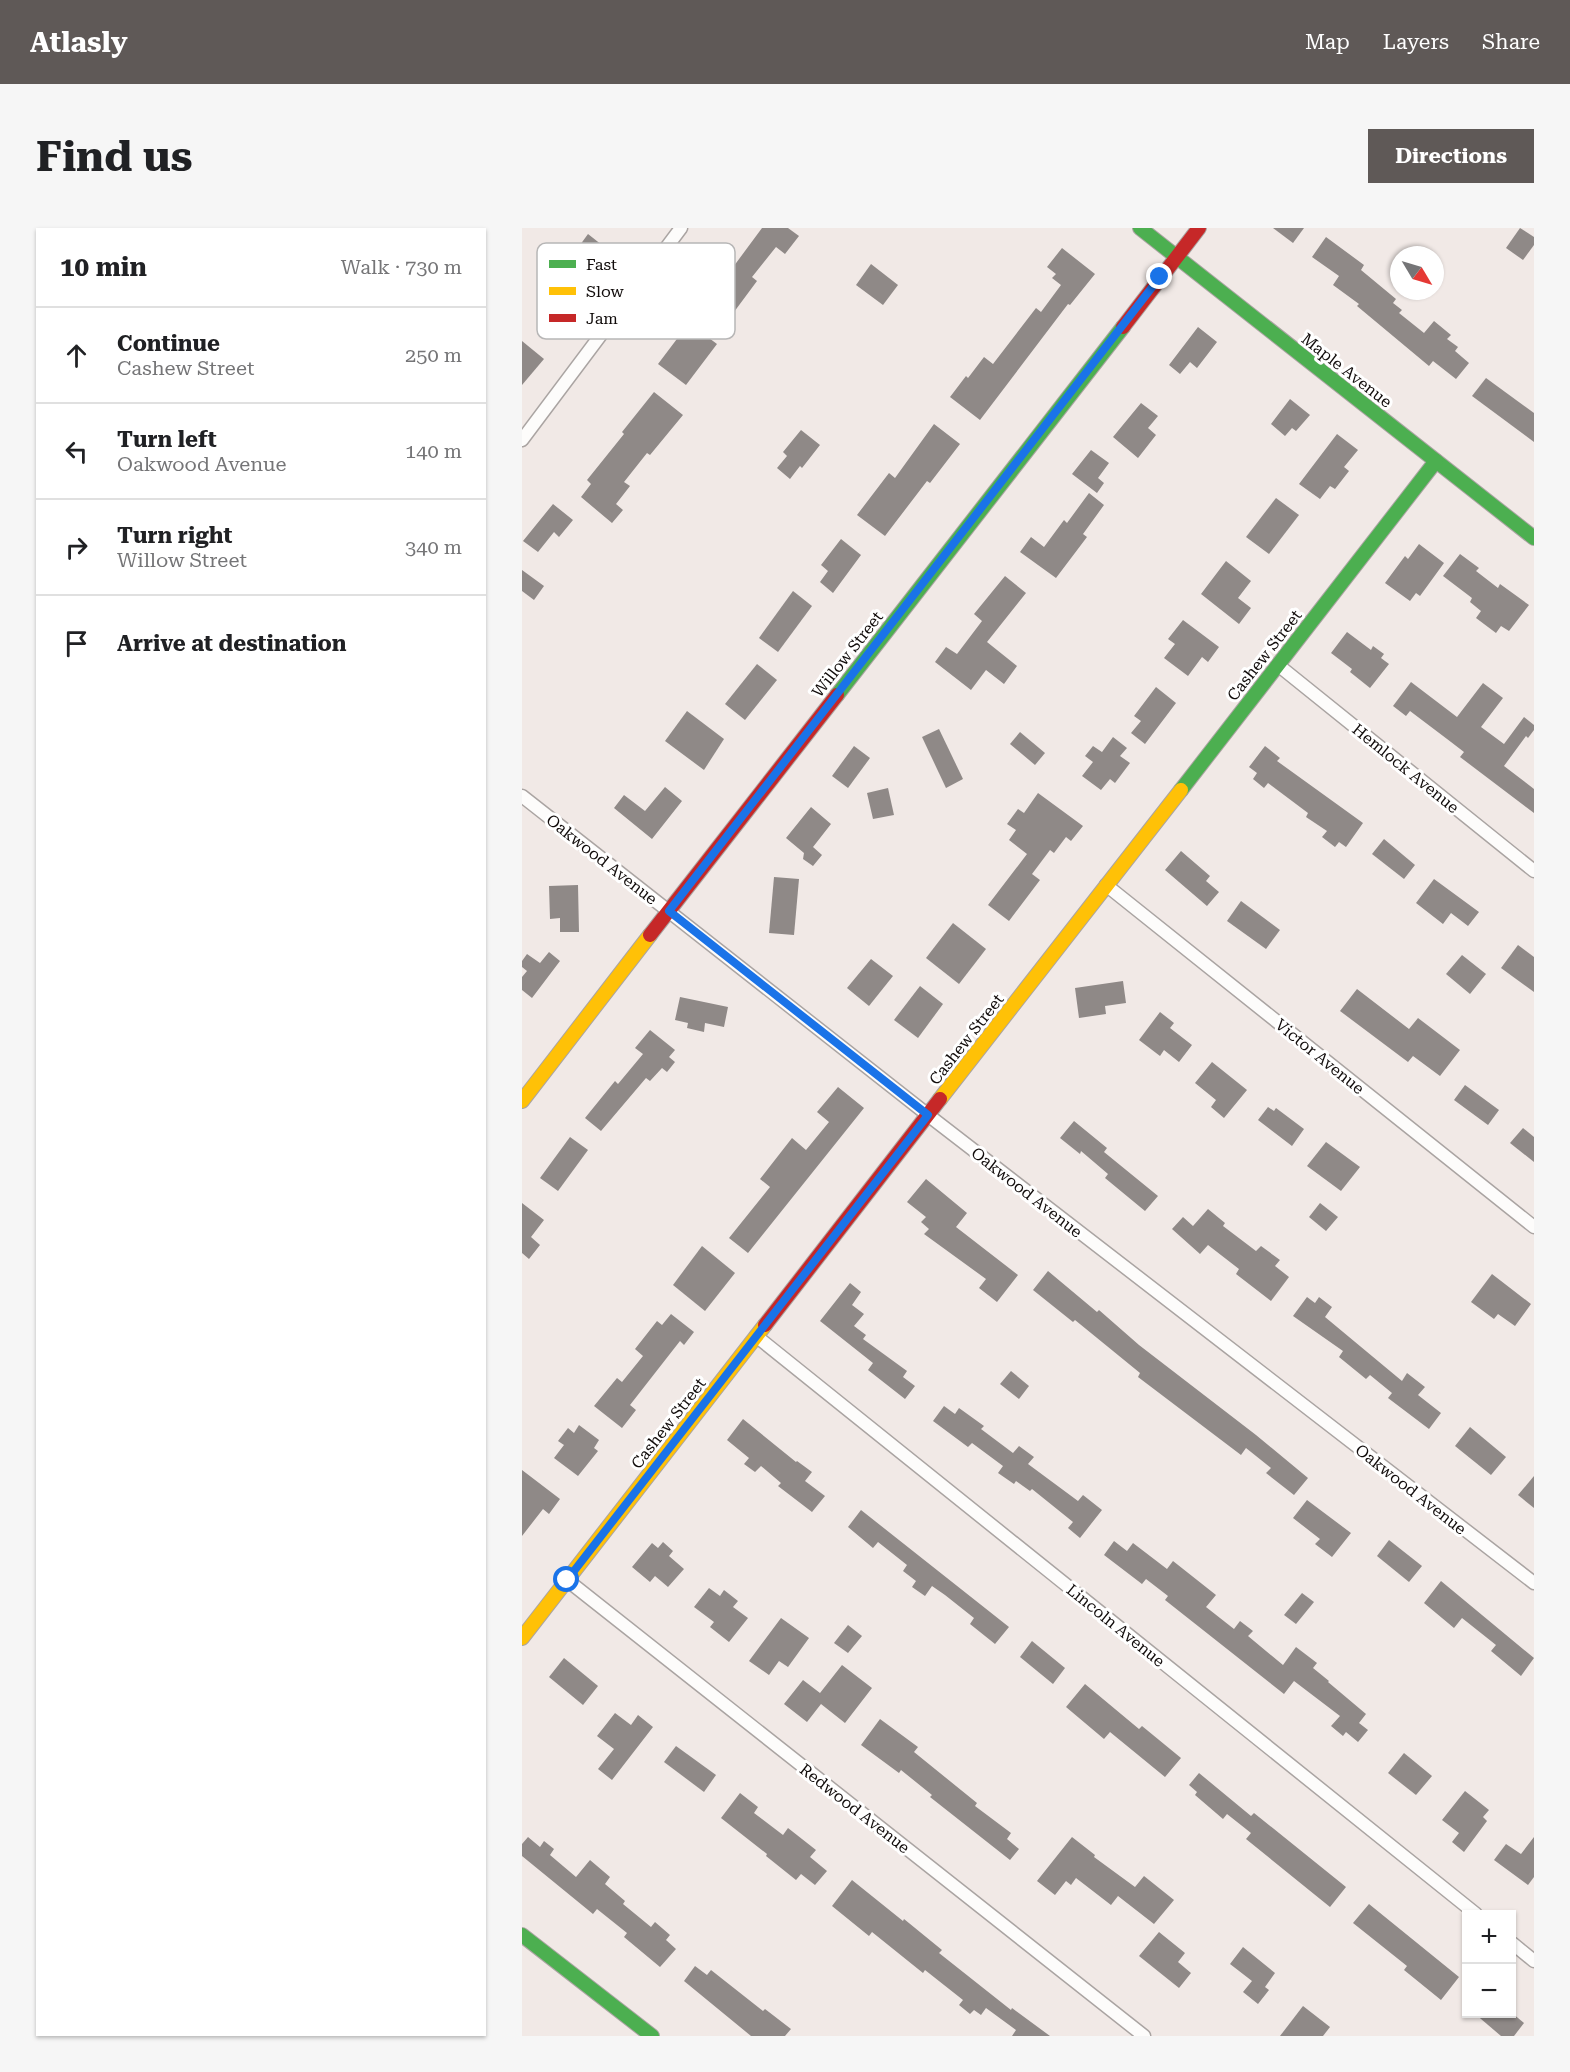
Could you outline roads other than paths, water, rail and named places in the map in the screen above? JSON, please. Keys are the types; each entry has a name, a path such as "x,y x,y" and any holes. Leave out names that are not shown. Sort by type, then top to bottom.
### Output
{"street":[{"path":"670,243 681,228"},
{"name":"Maple Avenue","path":"1140,228 1534,538"},
{"name":"Willow Street","path":"522,1101 1199,228"},
{"path":"523,438 597,339"},
{"name":"Cashew Street","path":"522,1638 1436,461"},
{"name":"Hemlock Avenue","path":"1278,665 1534,871"},
{"name":"Oakwood Avenue","path":"522,796 928,1115 1534,1583"},
{"name":"Victor Avenue","path":"1106,885 1534,1227"},
{"name":"Lincoln Avenue","path":"756,1336 1471,1910"},
{"name":"Redwood Avenue","path":"567,1580 1144,2036"},
{"path":"522,1935 652,2036"},
{"path":"1516,1946 1534,1961"}]}
